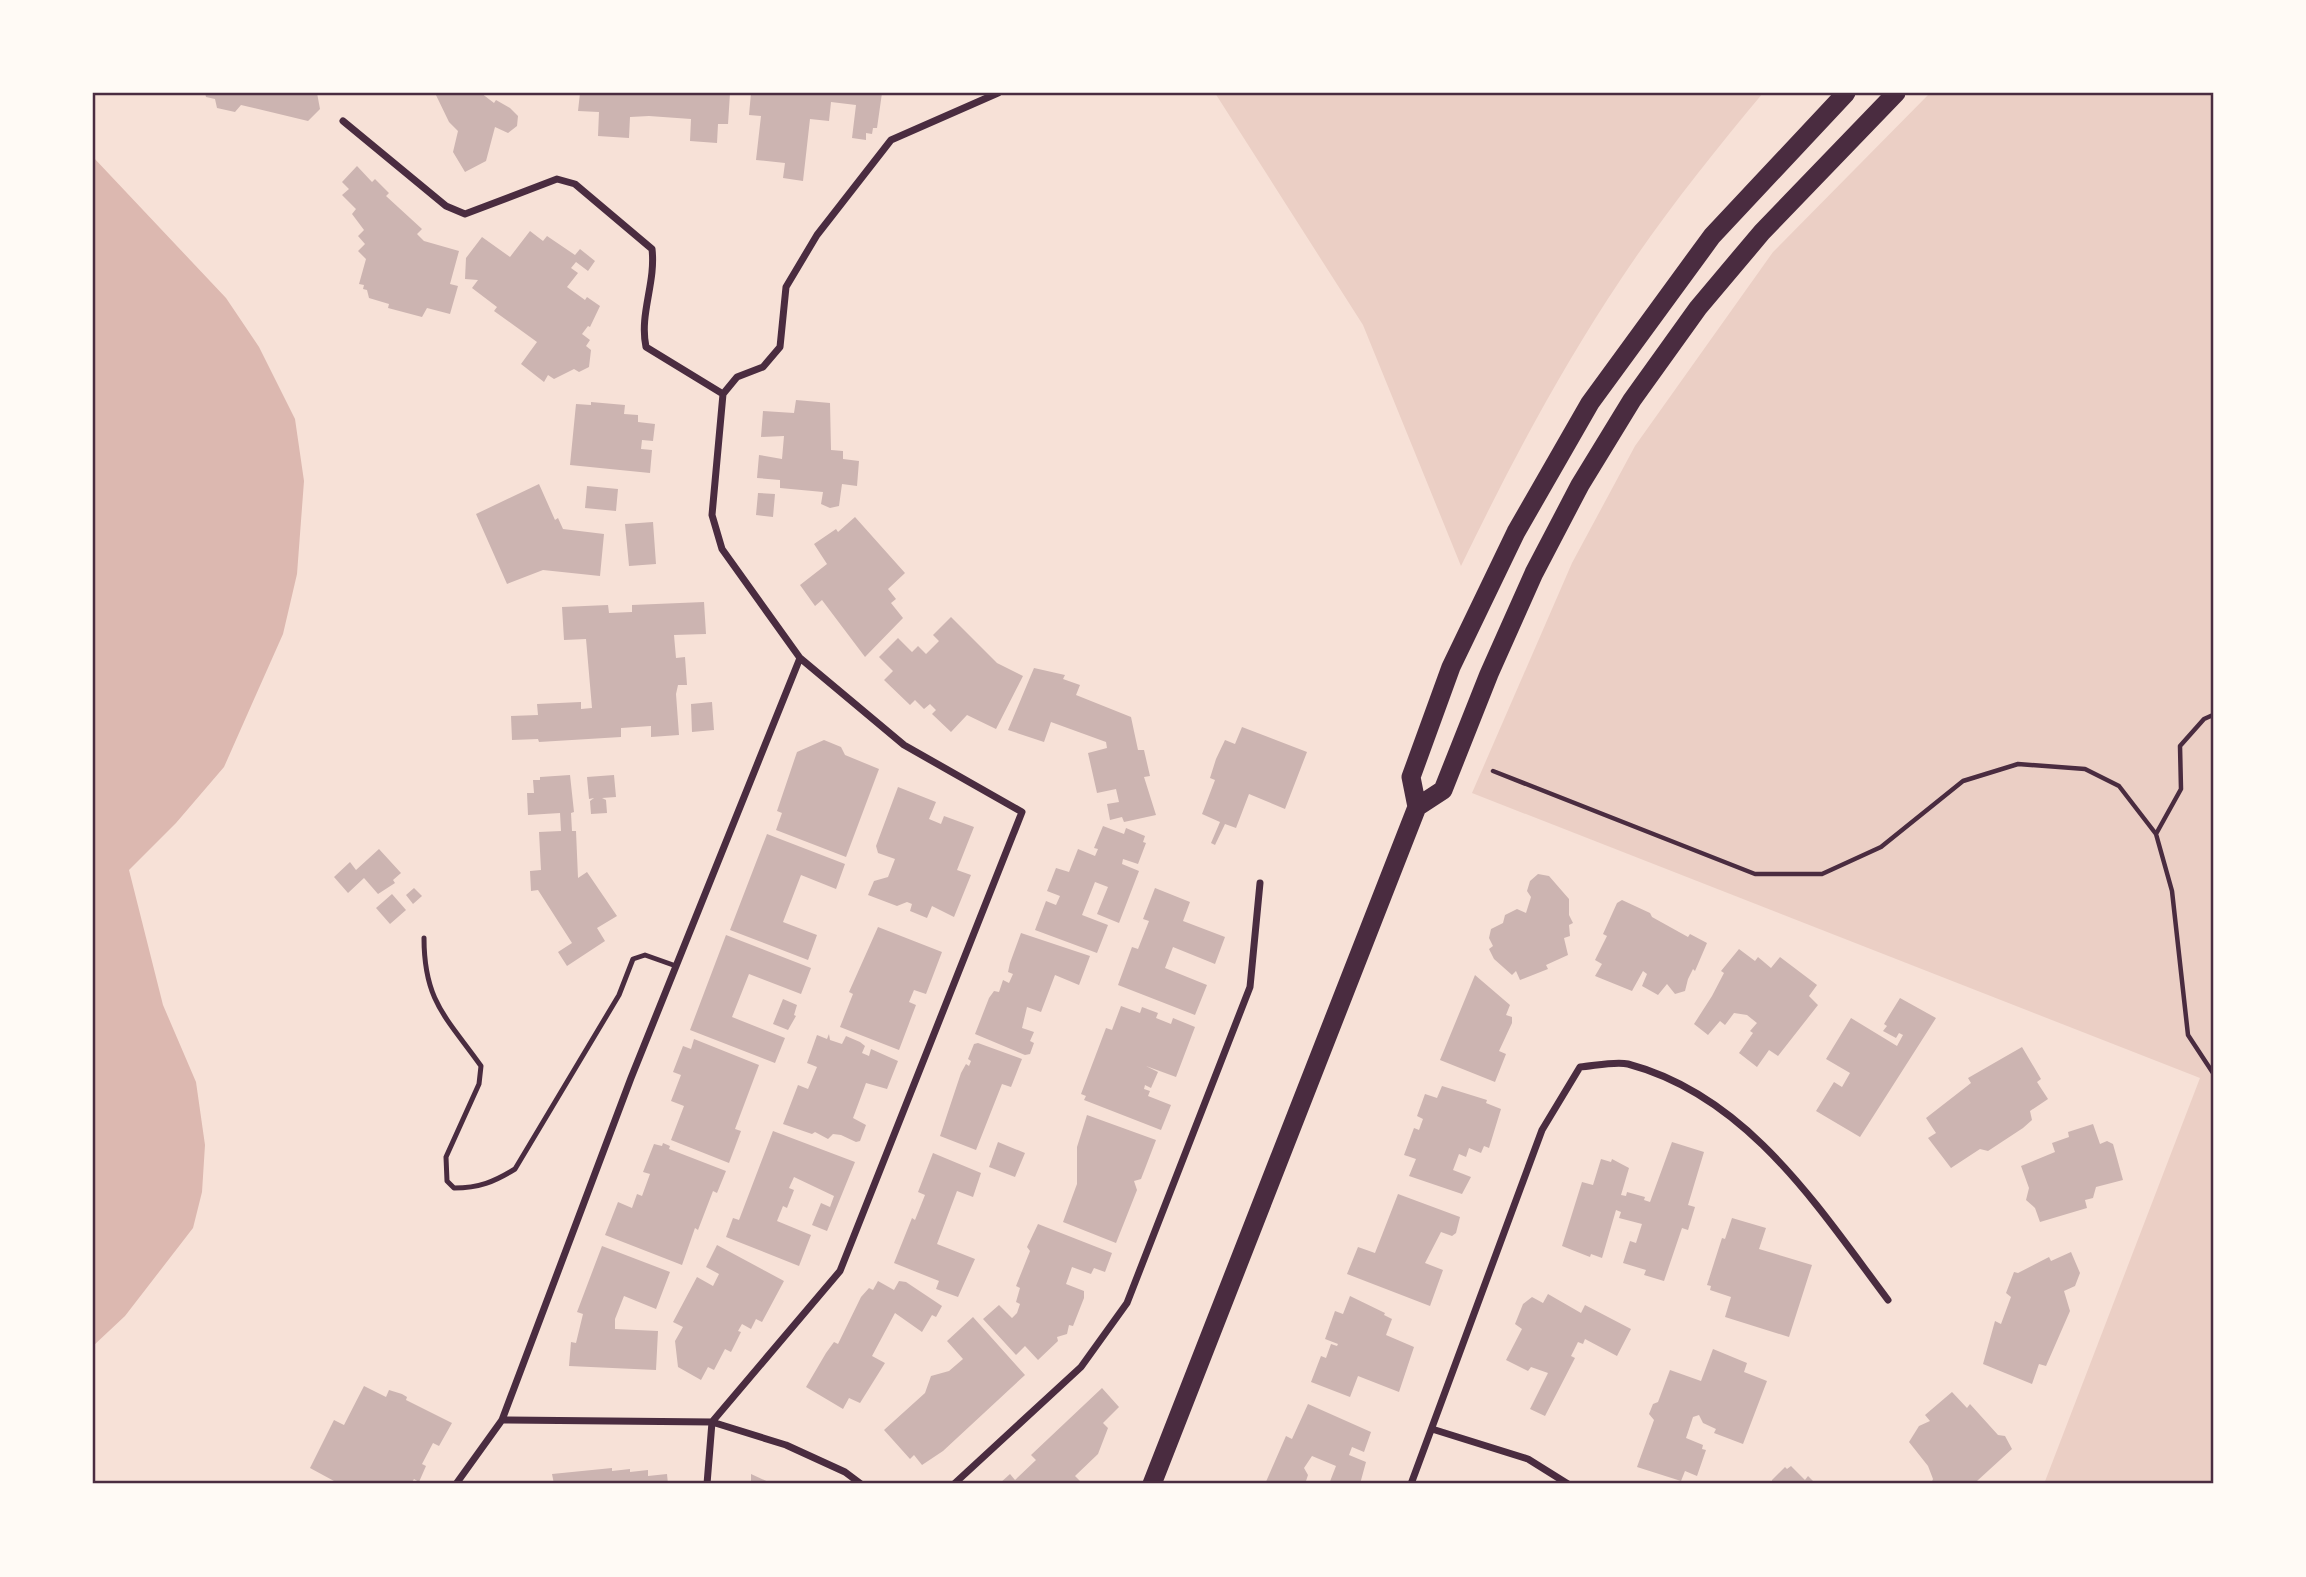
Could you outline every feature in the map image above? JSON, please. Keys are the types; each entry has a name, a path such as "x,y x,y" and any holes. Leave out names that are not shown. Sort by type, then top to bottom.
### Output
{"highway":[{"path":"1152,1484 1417,807 1411,777 1451,667 1516,531 1590,403 1712,236 1846,93"},
{"path":"1417,807 1443,790 1489,674 1534,573 1580,485 1632,400 1698,308 1762,232 1896,93"}],"street":[{"path":"707,1484 712,1422 840,1271 1022,812 904,745 800,658 722,549 712,515 723,394 737,377 763,367 780,347 786,287 817,235 891,140 998,93"},
{"path":"343,121 446,206 465,214 557,179 575,184 652,249 654,267 642,327 646,347 723,394"},
{"path":"456,1484 502,1420 676,966 800,658"},
{"path":"954,1484 1081,1367 1127,1303 1250,987 1260,883"},
{"path":"1411,1484 1542,1129 1580,1067 1626,1063 1700,1094 1771,1150 1888,1300"},
{"path":"502,1420 712,1422 786,1445 845,1472 861,1484"},
{"path":"1432,1429 1528,1459 1568,1484"}],"lane":[{"path":"424,937 424,967 431,993 443,1017 481,1066 479,1084 446,1157 447,1181 454,1188 474,1188 493,1182 515,1169 619,995 633,959 645,955 676,966"}],"path":[{"path":"2156,834 2181,789 2180,746 2204,719 2213,715"},
{"path":"1493,771 1755,874 1822,874 1881,847 1963,781 2018,764 2085,769 2097,774 2119,786 2156,834 2172,891 2188,1035 2213,1073"}],"shaded area":[{"path":"1215,93 1763,93 1672,207 1599,313 1536,420 1461,566 1363,325"},
{"path":"1930,93 2213,93 2213,1484 2044,1484 2200,1078 1472,793 1572,563 1635,446 1773,252"},
{"path":"93,157 226,298 259,347 295,419 304,481 297,574 283,634 224,767 176,823 129,870 163,1005 196,1082 205,1145 202,1192 193,1228 125,1316 93,1346"}],"building":[{"path":"205,93 317,93 320,109 308,121 241,105 235,112 217,108 215,99 206,97"},
{"path":"435,93 481,93 494,103 496,100 510,108 518,116 517,126 508,133 495,127 486,161 465,172 453,152 458,131 449,122"},
{"path":"580,93 730,93 728,124 718,124 717,143 690,141 691,119 649,116 630,117 629,138 598,136 599,112 578,111"},
{"path":"751,93 882,93 877,128 873,128 872,134 866,133 866,140 852,138 856,105 831,102 829,121 810,119 803,181 783,178 785,163 756,160 761,116 749,115"},
{"path":"357,166 372,182 375,179 389,193 386,196 422,229 417,234 424,241 459,251 450,284 458,286 450,314 427,308 422,317 388,308 389,304 369,298 367,290 363,289 364,285 359,284 366,259 358,251 365,244 358,236 364,230 352,214 356,209 342,195 349,189 342,182"},
{"path":"530,231 543,241 547,236 575,255 580,249 595,261 588,271 576,262 571,268 578,273 567,287 585,300 587,297 600,306 590,327 582,334 590,340 586,346 591,350 589,367 579,372 574,369 554,379 548,375 544,382 521,364 537,342 494,311 497,307 472,288 478,280 465,279 466,258 482,237 510,257"},
{"path":"796,400 830,403 831,450 843,451 843,459 859,461 857,486 842,484 839,506 830,508 821,504 823,492 780,488 780,480 757,478 759,455 782,459 784,436 761,437 763,411 794,413"},
{"path":"591,402 625,405 624,414 638,415 638,422 655,424 653,441 642,440 641,449 652,450 650,473 570,465 576,404 591,405"},
{"path":"539,484 555,520 558,518 563,529 604,534 600,576 543,570 507,584 476,514"},
{"path":"587,486 618,489 616,511 585,508"},
{"path":"758,493 775,494 773,517 756,515"},
{"path":"855,517 905,573 888,589 896,599 891,603 903,618 865,657 822,600 815,606 800,585 827,564 814,544 836,529 838,532"},
{"path":"653,522 656,564 629,566 625,524"},
{"path":"704,602 706,634 674,635 676,658 685,657 687,685 678,685 676,694 679,735 651,737 651,726 621,728 621,737 539,742 538,739 512,740 511,716 538,715 537,704 581,702 581,709 592,708 586,639 564,640 562,607 608,605 609,613 632,612 632,605"},
{"path":"951,617 997,663 1023,676 996,729 967,715 951,732 932,714 936,710 930,704 924,709 915,700 910,705 884,680 893,671 879,657 898,638 912,652 918,646 926,654 939,641 933,635"},
{"path":"1034,668 1065,675 1063,679 1080,685 1076,695 1131,717 1138,750 1144,750 1150,776 1144,777 1156,815 1124,822 1122,817 1110,820 1107,804 1119,802 1116,789 1097,793 1088,753 1107,748 1106,742 1051,722 1044,742 1008,730"},
{"path":"712,702 714,730 692,732 691,704"},
{"path":"1242,727 1307,752 1285,809 1249,794 1236,828 1225,824 1215,845 1211,843 1220,822 1202,814 1215,780 1210,778 1225,740 1235,744"},
{"path":"824,740 841,747 845,755 879,769 846,857 776,830 782,813 777,811 797,752"},
{"path":"570,775 574,812 571,813 572,831 576,831 578,878 587,872 617,916 597,928 605,941 567,966 558,952 572,943 538,890 531,891 530,871 541,870 539,832 561,831 560,813 528,815 527,793 534,793 533,780 540,780 540,777"},
{"path":"614,775 616,797 602,798 606,800 607,813 591,814 590,801 594,798 589,799 587,777"},
{"path":"898,787 936,802 929,819 941,824 944,816 974,827 957,870 971,875 954,917 932,906 927,918 910,911 912,904 907,902 897,906 868,895 874,881 888,877 895,859 878,853 876,846"},
{"path":"1103,826 1124,834 1126,828 1145,836 1143,842 1146,843 1138,864 1123,859 1122,864 1139,871 1119,923 1097,914 1108,887 1095,882 1082,915 1108,925 1097,953 1035,930 1046,901 1056,905 1060,896 1047,891 1056,868 1069,872 1078,849 1095,856 1098,849 1094,848"},
{"path":"767,834 845,864 836,889 801,875 783,922 817,935 808,960 730,930"},
{"path":"379,849 401,873 393,880 395,883 378,894 364,878 348,893 334,877 350,862 356,870"},
{"path":"1538,874 1549,876 1569,899 1569,915 1573,923 1569,925 1570,936 1564,938 1568,955 1546,965 1548,969 1520,980 1516,971 1512,975 1494,959 1489,949 1493,946 1489,938 1491,929 1503,923 1505,915 1517,909 1526,913 1531,897 1527,891 1530,881"},
{"path":"414,888 422,896 413,904 406,895"},
{"path":"1155,888 1190,902 1183,921 1225,937 1215,964 1173,947 1165,968 1207,985 1195,1015 1118,985 1132,947 1138,949 1149,921 1143,919"},
{"path":"392,894 406,910 390,924 376,908"},
{"path":"1622,900 1650,913 1652,917 1688,937 1690,934 1707,943 1695,971 1693,969 1688,979 1685,991 1675,994 1667,984 1658,995 1642,986 1647,974 1643,971 1632,991 1595,976 1602,964 1595,960 1607,936 1603,934 1617,903"},
{"path":"878,927 942,952 926,994 914,990 909,1002 916,1005 899,1050 840,1027 853,994 849,992"},
{"path":"1021,933 1090,956 1079,985 1055,975 1041,1012 1027,1007 1022,1028 1034,1032 1030,1041 1034,1043 1030,1054 1025,1055 975,1034 989,998 994,991 999,992 1003,980 1009,983 1013,974 1008,972 1010,963"},
{"path":"726,935 811,968 801,994 749,974 732,1017 785,1038 775,1063 690,1030"},
{"path":"1739,949 1755,961 1758,957 1771,968 1780,957 1817,985 1809,996 1818,1005 1778,1056 1769,1050 1757,1067 1739,1053 1757,1023 1747,1015 1734,1013 1725,1025 1720,1021 1708,1035 1694,1024 1724,973 1721,971"},
{"path":"1475,975 1510,1005 1506,1015 1512,1017 1512,1023 1499,1051 1506,1054 1495,1082 1440,1060"},
{"path":"1900,998 1936,1018 1860,1137 1816,1111 1834,1082 1842,1087 1850,1073 1826,1059 1851,1018 1897,1046 1903,1035 1899,1033 1896,1038 1883,1031 1887,1026 1884,1024"},
{"path":"783,999 797,1005 796,1016 788,1030 773,1024"},
{"path":"1121,1006 1140,1013 1142,1007 1158,1013 1156,1018 1171,1024 1173,1018 1195,1027 1176,1077 1146,1066 1158,1072 1151,1088 1145,1085 1144,1089 1150,1091 1148,1096 1171,1105 1161,1130 1084,1100 1086,1096 1081,1094 1106,1028 1112,1030"},
{"path":"829,1034 830,1040 842,1044 846,1036 860,1042 865,1046 862,1053 869,1056 871,1049 898,1061 887,1089 866,1083 853,1118 866,1125 860,1141 833,1134 828,1139 815,1132 812,1134 783,1124 798,1085 808,1089 817,1067 807,1063 817,1035 827,1039"},
{"path":"694,1039 759,1065 735,1129 741,1131 729,1163 671,1140 684,1106 671,1101 681,1075 673,1072 683,1046 691,1049"},
{"path":"978,1043 1022,1059 1011,1087 1002,1084 976,1150 940,1136 961,1073 966,1064 969,1066 971,1061 968,1059 974,1044"},
{"path":"2022,1047 2041,1079 2037,1082 2048,1099 2030,1111 2032,1120 2023,1128 1988,1151 1980,1149 1951,1168 1928,1138 1936,1133 1926,1118 1971,1083 1968,1078"},
{"path":"1442,1086 1487,1100 1486,1103 1501,1109 1489,1148 1484,1146 1481,1153 1469,1148 1466,1157 1459,1154 1453,1170 1471,1177 1462,1194 1409,1176 1416,1159 1404,1155 1414,1128 1419,1130 1423,1119 1417,1116 1425,1094 1437,1098"},
{"path":"1087,1115 1156,1140 1141,1179 1134,1181 1137,1190 1116,1243 1063,1222 1077,1184 1077,1147"},
{"path":"2093,1124 2100,1144 2107,1141 2113,1144 2123,1180 2096,1187 2093,1198 2085,1200 2087,1208 2040,1222 2035,1208 2026,1200 2029,1188 2021,1166 2055,1152 2052,1143 2069,1137 2068,1132"},
{"path":"773,1131 855,1162 827,1231 812,1225 821,1203 830,1207 834,1196 794,1177 789,1188 794,1190 787,1208 783,1206 777,1221 811,1235 799,1266 726,1237 733,1218 739,1220"},
{"path":"998,1142 1025,1153 1015,1177 989,1167"},
{"path":"1672,1142 1704,1152 1688,1205 1695,1207 1688,1230 1682,1228 1664,1281 1644,1275 1646,1270 1623,1263 1630,1241 1636,1243 1642,1224 1619,1218 1621,1212 1616,1210 1602,1258 1591,1254 1590,1257 1562,1246 1582,1182 1593,1185 1601,1159 1611,1162 1612,1159 1629,1168 1621,1195 1626,1196 1627,1192 1645,1197 1644,1200 1650,1202"},
{"path":"663,1143 670,1146 669,1149 726,1171 717,1193 713,1191 698,1230 695,1228 682,1265 605,1235 618,1202 632,1208 637,1194 642,1196 650,1174 643,1172 654,1144 662,1146"},
{"path":"933,1153 981,1173 973,1197 957,1191 937,1244 975,1259 958,1297 936,1289 939,1281 894,1263 912,1218 915,1220 925,1195 918,1192"},
{"path":"1398,1194 1460,1217 1456,1233 1452,1236 1441,1232 1425,1263 1443,1270 1430,1306 1347,1274 1358,1247 1375,1253"},
{"path":"1732,1218 1766,1228 1759,1249 1812,1265 1789,1337 1725,1317 1731,1297 1710,1290 1711,1286 1707,1285 1722,1238 1725,1239"},
{"path":"1038,1224 1112,1253 1105,1272 1094,1268 1091,1274 1072,1267 1066,1284 1084,1291 1084,1298 1073,1326 1069,1325 1067,1334 1057,1337 1058,1341 1038,1360 1025,1346 1016,1355 983,1319 999,1305 1012,1318 1017,1313 1020,1304 1016,1302 1020,1288 1016,1286 1030,1251 1027,1247"},
{"path":"717,1245 784,1281 762,1322 756,1319 751,1329 742,1324 731,1352 725,1349 714,1370 708,1367 701,1380 678,1367 675,1341 683,1327 673,1322 697,1277 713,1286 719,1274 706,1267"},
{"path":"602,1246 670,1272 656,1309 624,1296 615,1319 615,1329 658,1331 656,1370 569,1366 571,1342 576,1343 583,1314 577,1312"},
{"path":"2071,1252 2080,1273 2075,1286 2064,1291 2070,1311 2046,1366 2039,1364 2032,1384 1983,1364 1995,1321 2001,1324 2011,1297 2006,1293 2014,1272 2018,1273 2049,1257 2051,1261"},
{"path":"878,1281 894,1290 899,1281 906,1282 942,1306 936,1317 932,1315 922,1332 895,1313 872,1356 885,1363 860,1403 849,1398 843,1409 806,1387 834,1342 838,1344 861,1297 869,1288 873,1290"},
{"path":"1548,1294 1581,1313 1585,1305 1631,1329 1617,1356 1585,1339 1583,1344 1578,1342 1571,1356 1575,1358 1545,1416 1530,1409 1548,1373 1531,1367 1528,1371 1506,1360 1522,1329 1515,1324 1523,1304 1532,1297 1543,1303"},
{"path":"1350,1296 1385,1313 1384,1315 1392,1319 1386,1335 1414,1347 1399,1392 1358,1376 1350,1397 1311,1382 1321,1356 1326,1358 1331,1344 1338,1344 1325,1339 1335,1311 1343,1314"},
{"path":"973,1317 1025,1375 943,1451 922,1465 914,1455 910,1459 884,1430 925,1393 931,1376 949,1371 963,1359 947,1341"},
{"path":"1713,1349 1747,1363 1744,1372 1767,1381 1743,1444 1714,1433 1716,1429 1703,1423 1699,1415 1693,1417 1686,1438 1703,1445 1702,1449 1706,1450 1697,1476 1685,1471 1681,1481 1637,1467 1654,1420 1649,1414 1653,1404 1658,1402 1670,1370 1701,1381"},
{"path":"364,1386 386,1397 389,1390 402,1394 407,1397 406,1400 452,1423 439,1446 433,1443 422,1464 426,1466 419,1482 414,1479 411,1484 332,1484 334,1481 310,1468 334,1420 344,1425"},
{"path":"1102,1388 1119,1407 1103,1423 1108,1428 1098,1454 1075,1476 1083,1484 999,1484 1010,1474 1015,1480 1036,1460 1031,1455"},
{"path":"1952,1392 1967,1408 1970,1404 1998,1435 2005,1436 2012,1449 1977,1481 1977,1484 1931,1484 1933,1479 1928,1466 1909,1442 1919,1426 1930,1421 1925,1415"},
{"path":"1308,1404 1371,1432 1364,1452 1352,1447 1349,1455 1366,1462 1360,1484 1329,1484 1336,1466 1312,1456 1304,1468 1308,1475 1305,1484 1265,1484 1286,1436 1292,1439"},
{"path":"1791,1466 1805,1480 1808,1476 1816,1484 1772,1484 1772,1480 1785,1467 1787,1469"},
{"path":"612,1468 612,1471 630,1469 630,1472 648,1470 648,1476 667,1474 668,1484 554,1484 552,1474"},
{"path":"751,1474 773,1484 751,1484"}]}
